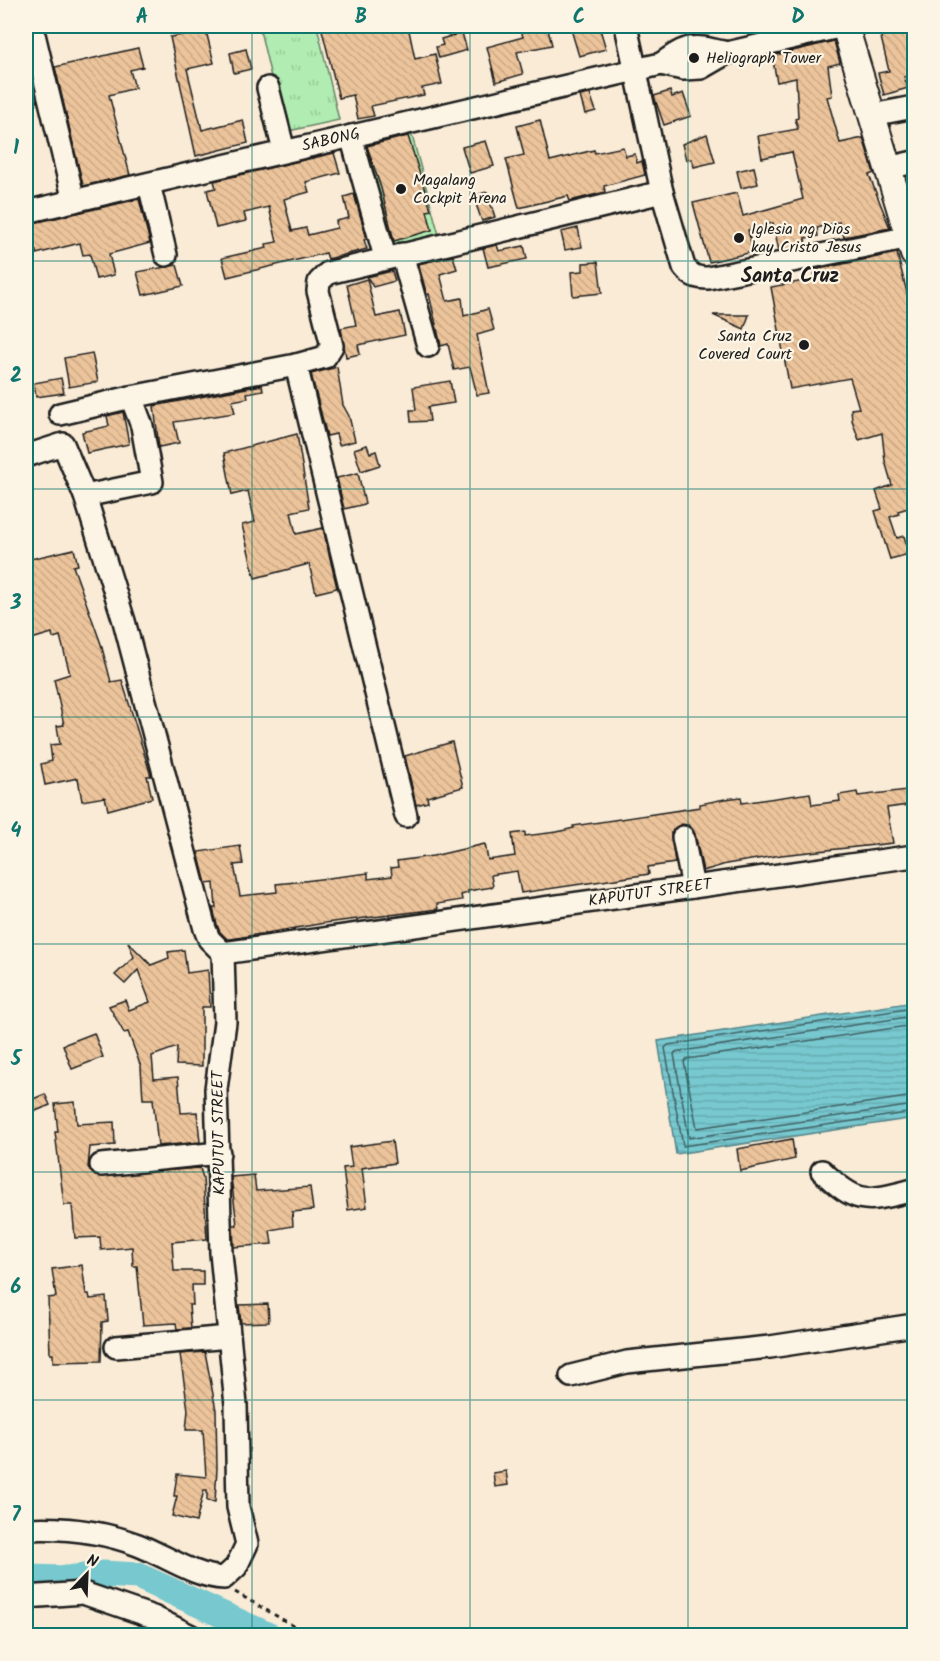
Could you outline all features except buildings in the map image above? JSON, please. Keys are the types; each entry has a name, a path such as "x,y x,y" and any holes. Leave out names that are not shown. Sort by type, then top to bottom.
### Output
{"main road":[{"path":"844,26 912,246"}],"street":[{"path":"32,26 74,201"},
{"path":"626,26 662,192 684,267 698,278 912,246"},
{"name":"SABONG","path":"26,212 661,64 683,69 701,68 727,53 844,26"},
{"path":"268,88 284,151"},
{"path":"872,116 915,107"},
{"path":"351,136 393,256 428,346"},
{"path":"888,168 915,162"},
{"path":"149,184 166,255"},
{"path":"60,414 325,357 332,346 318,291 322,277 328,273 662,192"},
{"path":"296,365 406,816"},
{"path":"85,496 153,482 142,426 131,397"},
{"path":"26,456 63,444 85,496 124,621 205,929 209,939 223,953"},
{"path":"683,837 693,887"},
{"name":"KAPUTUT STREET","path":"224,1578 236,1567 248,1544 238,1507 236,1405 221,1253 216,1089 225,1022 223,953 915,856"},
{"path":"101,1165 219,1153"},
{"path":"822,1171 850,1196 869,1200 915,1190"},
{"path":"572,1376 627,1362 770,1347 915,1325"},
{"path":"116,1347 229,1337"},
{"path":"26,1529 56,1527 96,1532 137,1545 209,1577 224,1578"},
{"path":"26,1597 83,1593 153,1617 191,1635"}],"path":[{"path":"224,1578 226,1586 292,1625 302,1635"}],"green space":[{"path":"259,26 317,26 339,120 284,132"},
{"name":"Magalang Cockpit Arena","path":"411,132 439,235 390,246 363,144"}],"water":[{"path":"914,1002 914,1118 676,1154 658,1041"}],"waterway":[{"path":"26,1578 67,1579 103,1574 138,1576 269,1636"}],"place":[{"name":"Heliograph Tower","path":"694,58"},
{"name":"Magalang Cockpit Arena","path":"401,189"},
{"name":"Iglesia ng Dios kay Cristo Jesus","path":"739,238"},
{"name":"Santa Cruz Covered Court","path":"804,345"}],"district":[{"name":"Santa Cruz","path":"790,277"}]}
